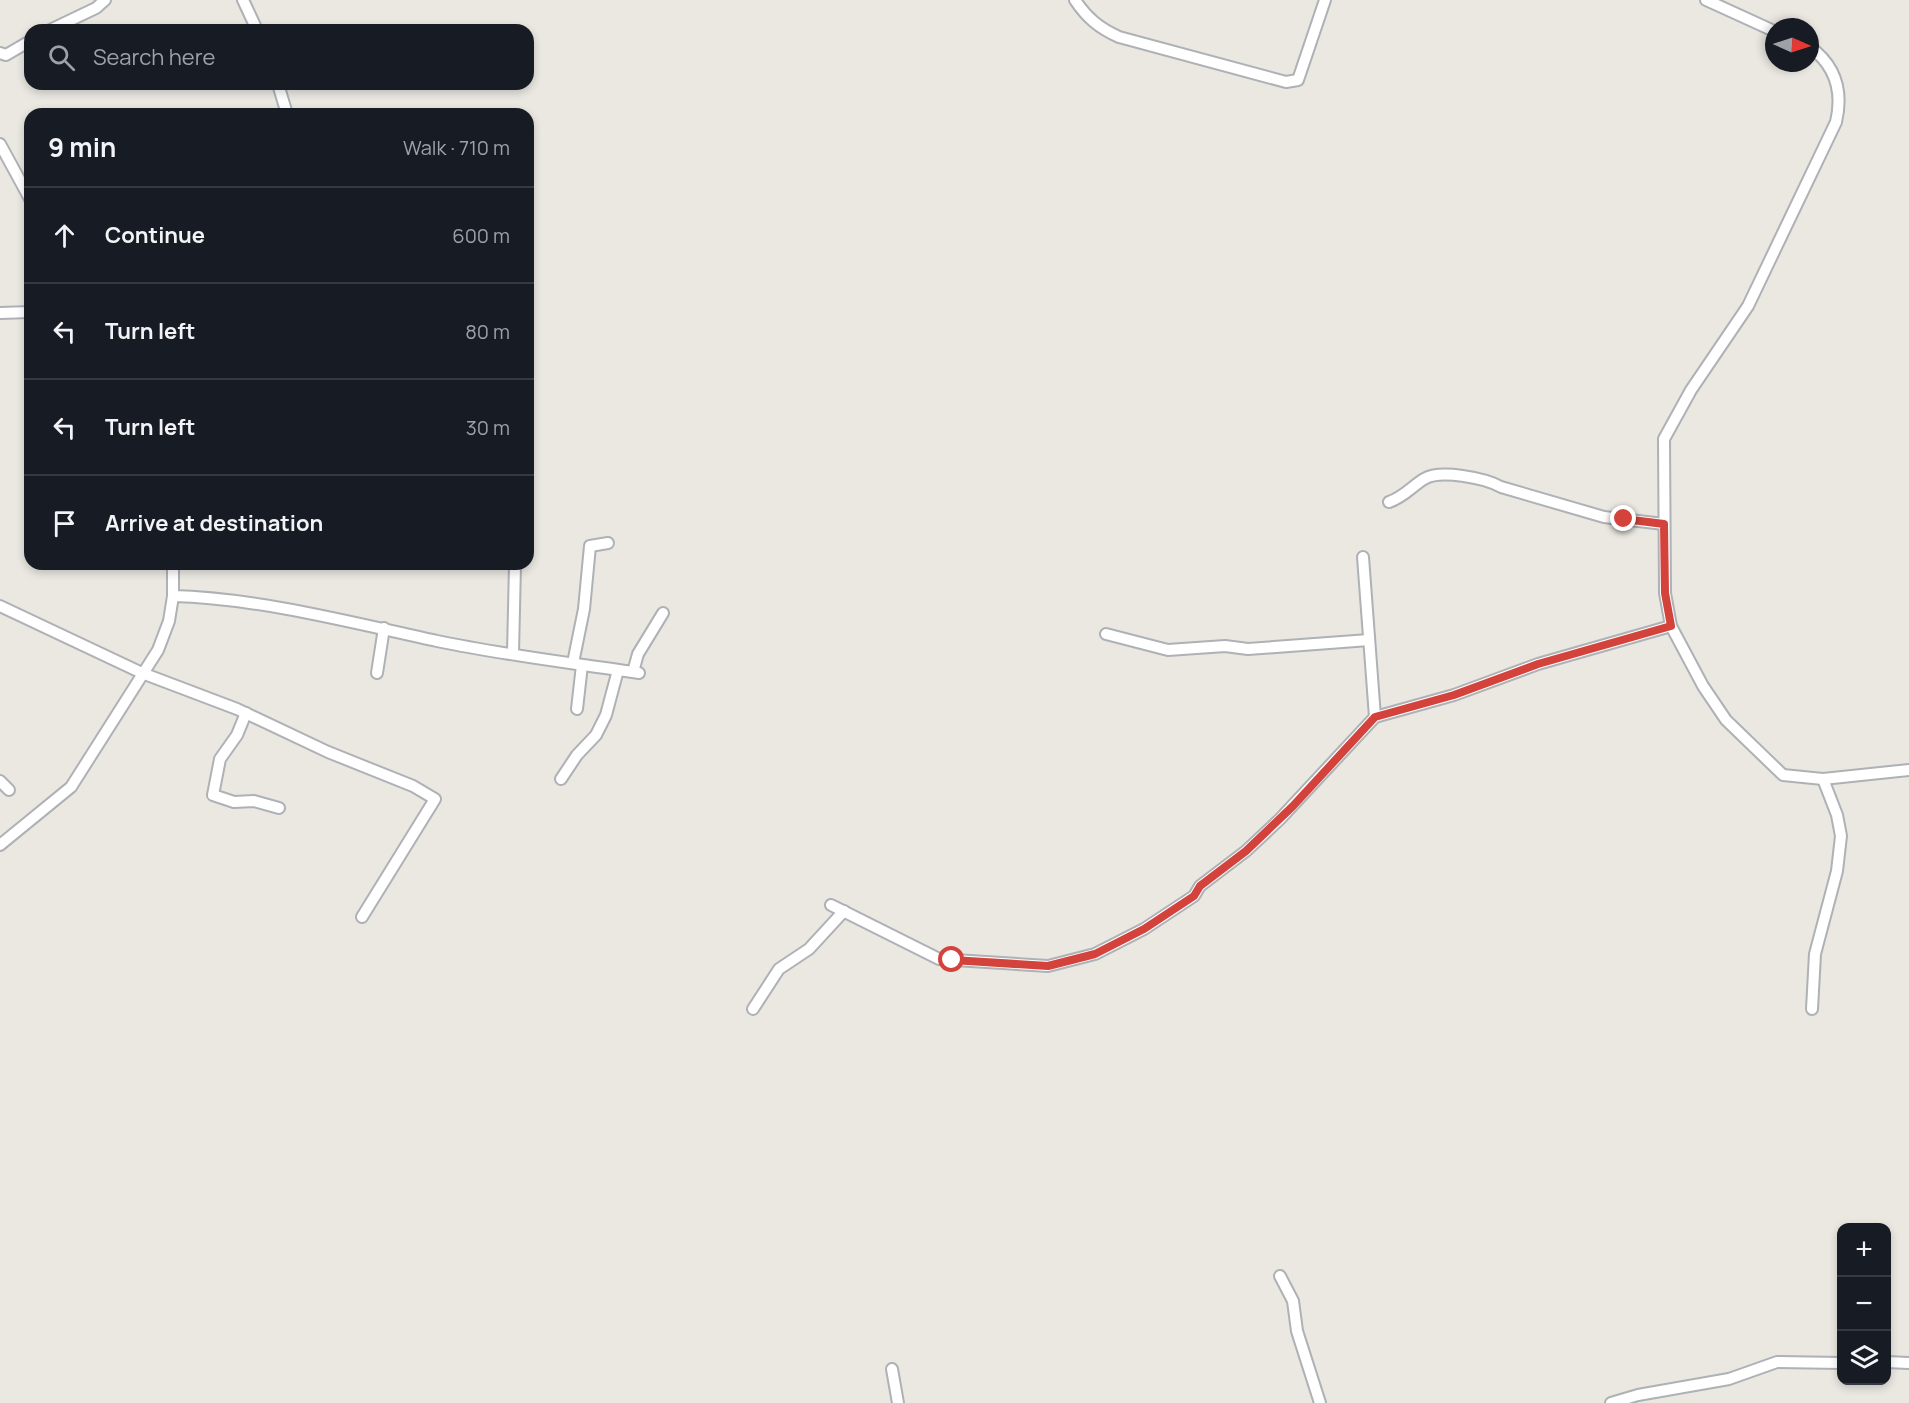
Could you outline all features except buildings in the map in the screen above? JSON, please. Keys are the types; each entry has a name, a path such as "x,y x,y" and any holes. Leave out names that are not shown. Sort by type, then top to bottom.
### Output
{"street":[{"path":"63,24 96,8 105,0"},
{"path":"243,0 254,24"},
{"path":"1075,0 1100,28 1119,37 1286,82 1298,80 1325,0"},
{"path":"1706,0 1765,27"},
{"path":"0,53 6,55 24,44"},
{"path":"1819,56 1828,65 1837,83 1841,100 1836,122 1748,306 1690,390 1664,439 1665,593 1671,626 1703,686 1726,720 1783,775 1823,779 1909,770"},
{"path":"280,90 284,108"},
{"path":"0,144 24,188"},
{"path":"0,313 24,312"},
{"path":"1389,502 1402,498 1425,477 1443,475 1487,479 1501,487 1604,517 1664,524"},
{"path":"577,709 578,664 590,546 608,543"},
{"path":"1363,557 1375,717"},
{"path":"0,845 71,787 158,651 169,621 174,570"},
{"path":"513,653 515,570"},
{"path":"173,596 209,597 384,628 440,642 636,673 638,654 663,613"},
{"path":"0,606 142,673 246,713 328,752 413,786 435,799 362,917"},
{"path":"831,904 939,959 1048,966 1095,954 1144,929 1194,896 1200,886 1246,851 1293,806 1375,717 1454,695 1538,664 1671,626"},
{"path":"377,673 384,628"},
{"path":"1106,634 1168,650 1225,646 1248,649 1370,640"},
{"path":"561,779 577,755 596,735 606,715 618,670"},
{"path":"246,713 237,735 220,759 213,795 234,802 254,801 279,808"},
{"path":"1812,1009 1815,954 1837,871 1841,836 1837,815 1823,779"},
{"path":"0,781 9,790"},
{"path":"753,1009 778,969 809,949 844,911"},
{"path":"1280,1276 1293,1301 1297,1331 1320,1403"},
{"path":"1611,1403 1729,1379 1778,1362 1837,1363"},
{"path":"1891,1362 1909,1363"},
{"path":"892,1369 898,1403"}],"route":[{"path":"952,960 1016,966 1048,966 1095,954 1144,929 1194,896 1200,886 1246,851 1293,806 1375,717 1454,695 1538,664 1671,626 1665,593 1664,524 1624,519"}]}
